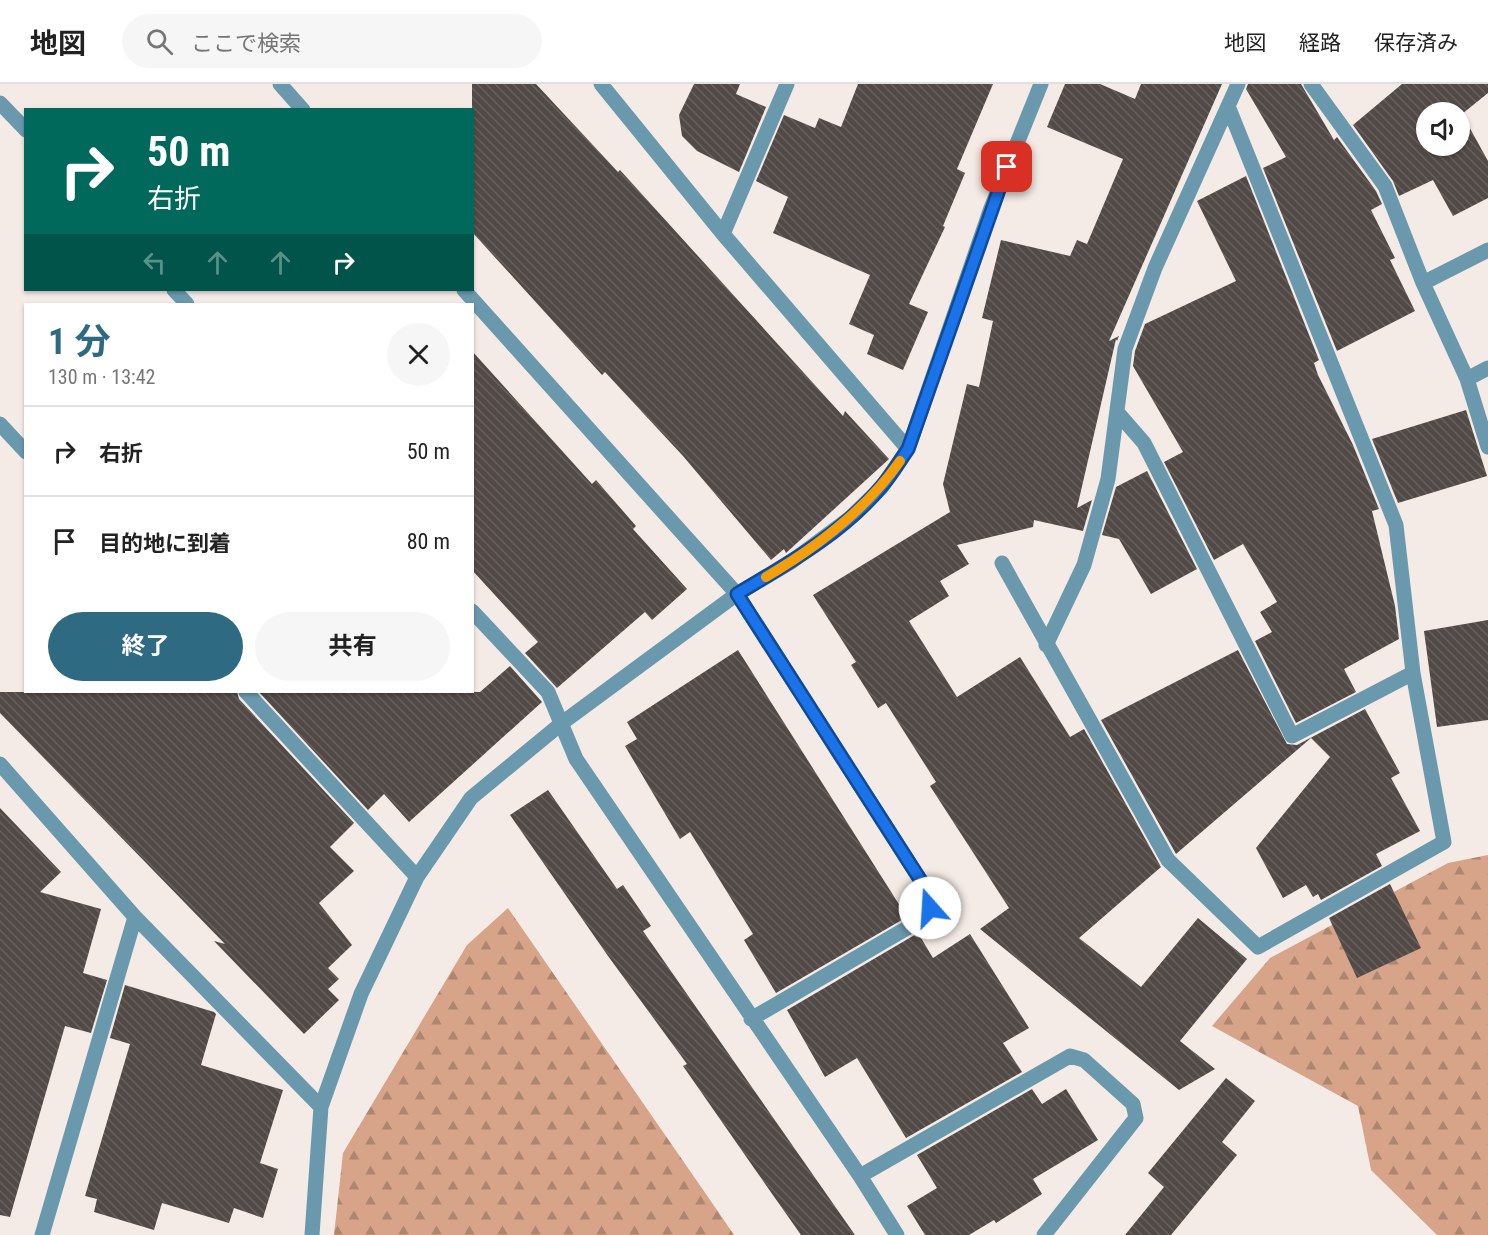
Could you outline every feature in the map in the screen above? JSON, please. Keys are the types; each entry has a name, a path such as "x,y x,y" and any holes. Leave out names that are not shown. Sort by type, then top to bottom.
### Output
{"street":[{"path":"280,84 301,108"},
{"path":"601,84 723,234 908,449"},
{"path":"723,234 788,84"},
{"path":"312,1235 321,1107 361,994 417,877 471,798 562,723 737,594 791,562 850,518 881,488 908,449 991,208 1041,84"},
{"path":"1046,645 1084,566 1108,479 1125,349 1155,268 1238,84"},
{"path":"1311,84 1385,186 1423,283 1467,379 1488,447"},
{"path":"0,103 24,128"},
{"path":"1002,563 1168,861 1258,947 1444,842 1413,673 1396,525 1228,106"},
{"path":"1423,283 1488,250"},
{"path":"175,291 187,303"},
{"path":"465,291 737,594 923,884 930,908 914,924 751,1018"},
{"path":"1467,379 1488,368"},
{"path":"1117,412 1144,443 1292,736 1413,673"},
{"path":"0,424 24,450"},
{"path":"474,613 548,692 576,759 860,1176 897,1235"},
{"path":"247,693 417,877"},
{"path":"0,764 135,917 321,1107"},
{"path":"42,1235 135,917"},
{"path":"860,1176 1070,1056 1084,1060 1133,1104 1136,1118 1044,1235"}],"green space":[{"path":"1488,855 1488,1235 1437,1235 1371,1170 1358,1106 1212,1026 1270,958 1448,863"},
{"path":"508,908 734,1235 334,1235 343,1153 467,945"}],"building":[{"path":"472,84 536,84 618,172 620,170 843,416 845,411 889,459 786,553 784,549 771,560 683,456 605,372 602,375 474,234 474,108 472,108"},
{"path":"694,84 740,84 736,94 766,107 739,172 697,151 682,136 679,115"},
{"path":"858,84 993,84 957,169 965,173 943,226 945,227 909,304 928,312 903,370 867,354 874,335 849,324 870,275 773,233 788,197 756,181 784,115 815,128 819,118 841,127"},
{"path":"1065,84 1100,84 1135,99 1141,84 1222,84 1109,341 1119,336 1117,341 1116,339 1077,508 1092,500 1083,531 1034,520 1033,527 957,545 969,564 940,581 949,596 909,621 957,697 1020,657 1070,737 1084,729 1161,867 1079,938 1141,987 1198,918 1247,959 1180,1041 1215,1069 1179,1090 980,929 1009,908 930,786 936,782 886,703 878,708 851,665 856,662 813,595 950,512 943,484 967,384 979,387 993,321 982,318 1001,240 1070,256 1077,240 1087,244 1123,159 1047,127"},
{"path":"1248,84 1301,84 1334,140 1337,137 1376,191 1382,204 1371,210 1395,258 1390,260 1415,311 1337,351 1263,168 1286,157 1246,89"},
{"path":"1402,84 1488,84 1488,93 1470,108 1470,102 1416,102 1416,156 1470,156 1470,128 1488,161 1488,198 1453,216 1433,180 1399,196 1393,181 1353,125"},
{"path":"1246,176 1319,360 1314,363 1318,375 1353,445 1379,509 1372,511 1395,606 1399,639 1344,669 1356,692 1296,723 1255,641 1272,632 1260,612 1277,602 1243,544 1214,560 1164,462 1183,452 1133,366 1135,351 1145,324 1236,281 1197,201"},
{"path":"474,353 592,484 596,480 636,526 633,529 687,589 652,620 645,612 557,688 525,653 538,642 474,572"},
{"path":"1466,410 1487,476 1398,503 1372,439"},
{"path":"1147,471 1197,569 1151,594 1119,539 1102,535 1116,487"},
{"path":"1488,620 1488,720 1437,727 1424,631"},
{"path":"738,650 907,917 776,993 744,940 753,934 690,832 680,839 625,746 637,739 627,722"},
{"path":"1238,650 1287,744 1297,745 1365,709 1400,773 1391,778 1420,831 1376,854 1382,866 1321,900 1318,894 1313,897 1306,885 1283,898 1256,848 1330,757 1311,738 1176,854 1101,720"},
{"path":"510,666 542,702 409,822 384,794 368,810 260,693 474,693 480,692"},
{"path":"0,692 237,693 239,699 354,823 330,847 354,871 319,903 352,945 328,968 339,979 328,989 339,1000 304,1034 214,941 225,944 0,713"},
{"path":"548,790 617,889 623,885 651,926 643,931 855,1235 801,1235 683,1066 687,1064 608,956 510,815"},
{"path":"0,808 61,872 40,892 101,909 83,973 107,980 91,1033 65,1026 10,1217 0,1215"},
{"path":"1390,884 1421,948 1357,978 1329,918"},
{"path":"918,933 933,958 970,934 1029,1028 1003,1043 1022,1072 906,1138 857,1058 825,1077 787,1010"},
{"path":"125,985 214,1012 216,1014 201,1065 283,1090 260,1163 278,1169 263,1218 234,1208 229,1223 162,1203 154,1230 94,1212 97,1199 85,1196 130,1044 110,1038"},
{"path":"1226,1078 1255,1101 1222,1142 1237,1155 1171,1235 1125,1235 1164,1187 1148,1173"},
{"path":"1032,1089 1042,1104 1066,1089 1098,1140 1033,1179 1042,1194 996,1223 994,1220 969,1235 925,1235 907,1206 937,1188 917,1155"}],"slow traffic":[{"path":"766,577 791,562 850,518 881,488 900,461"}],"route":[{"path":"930,908 923,884 737,594 791,562 850,518 881,488 908,449 1007,167"}]}
